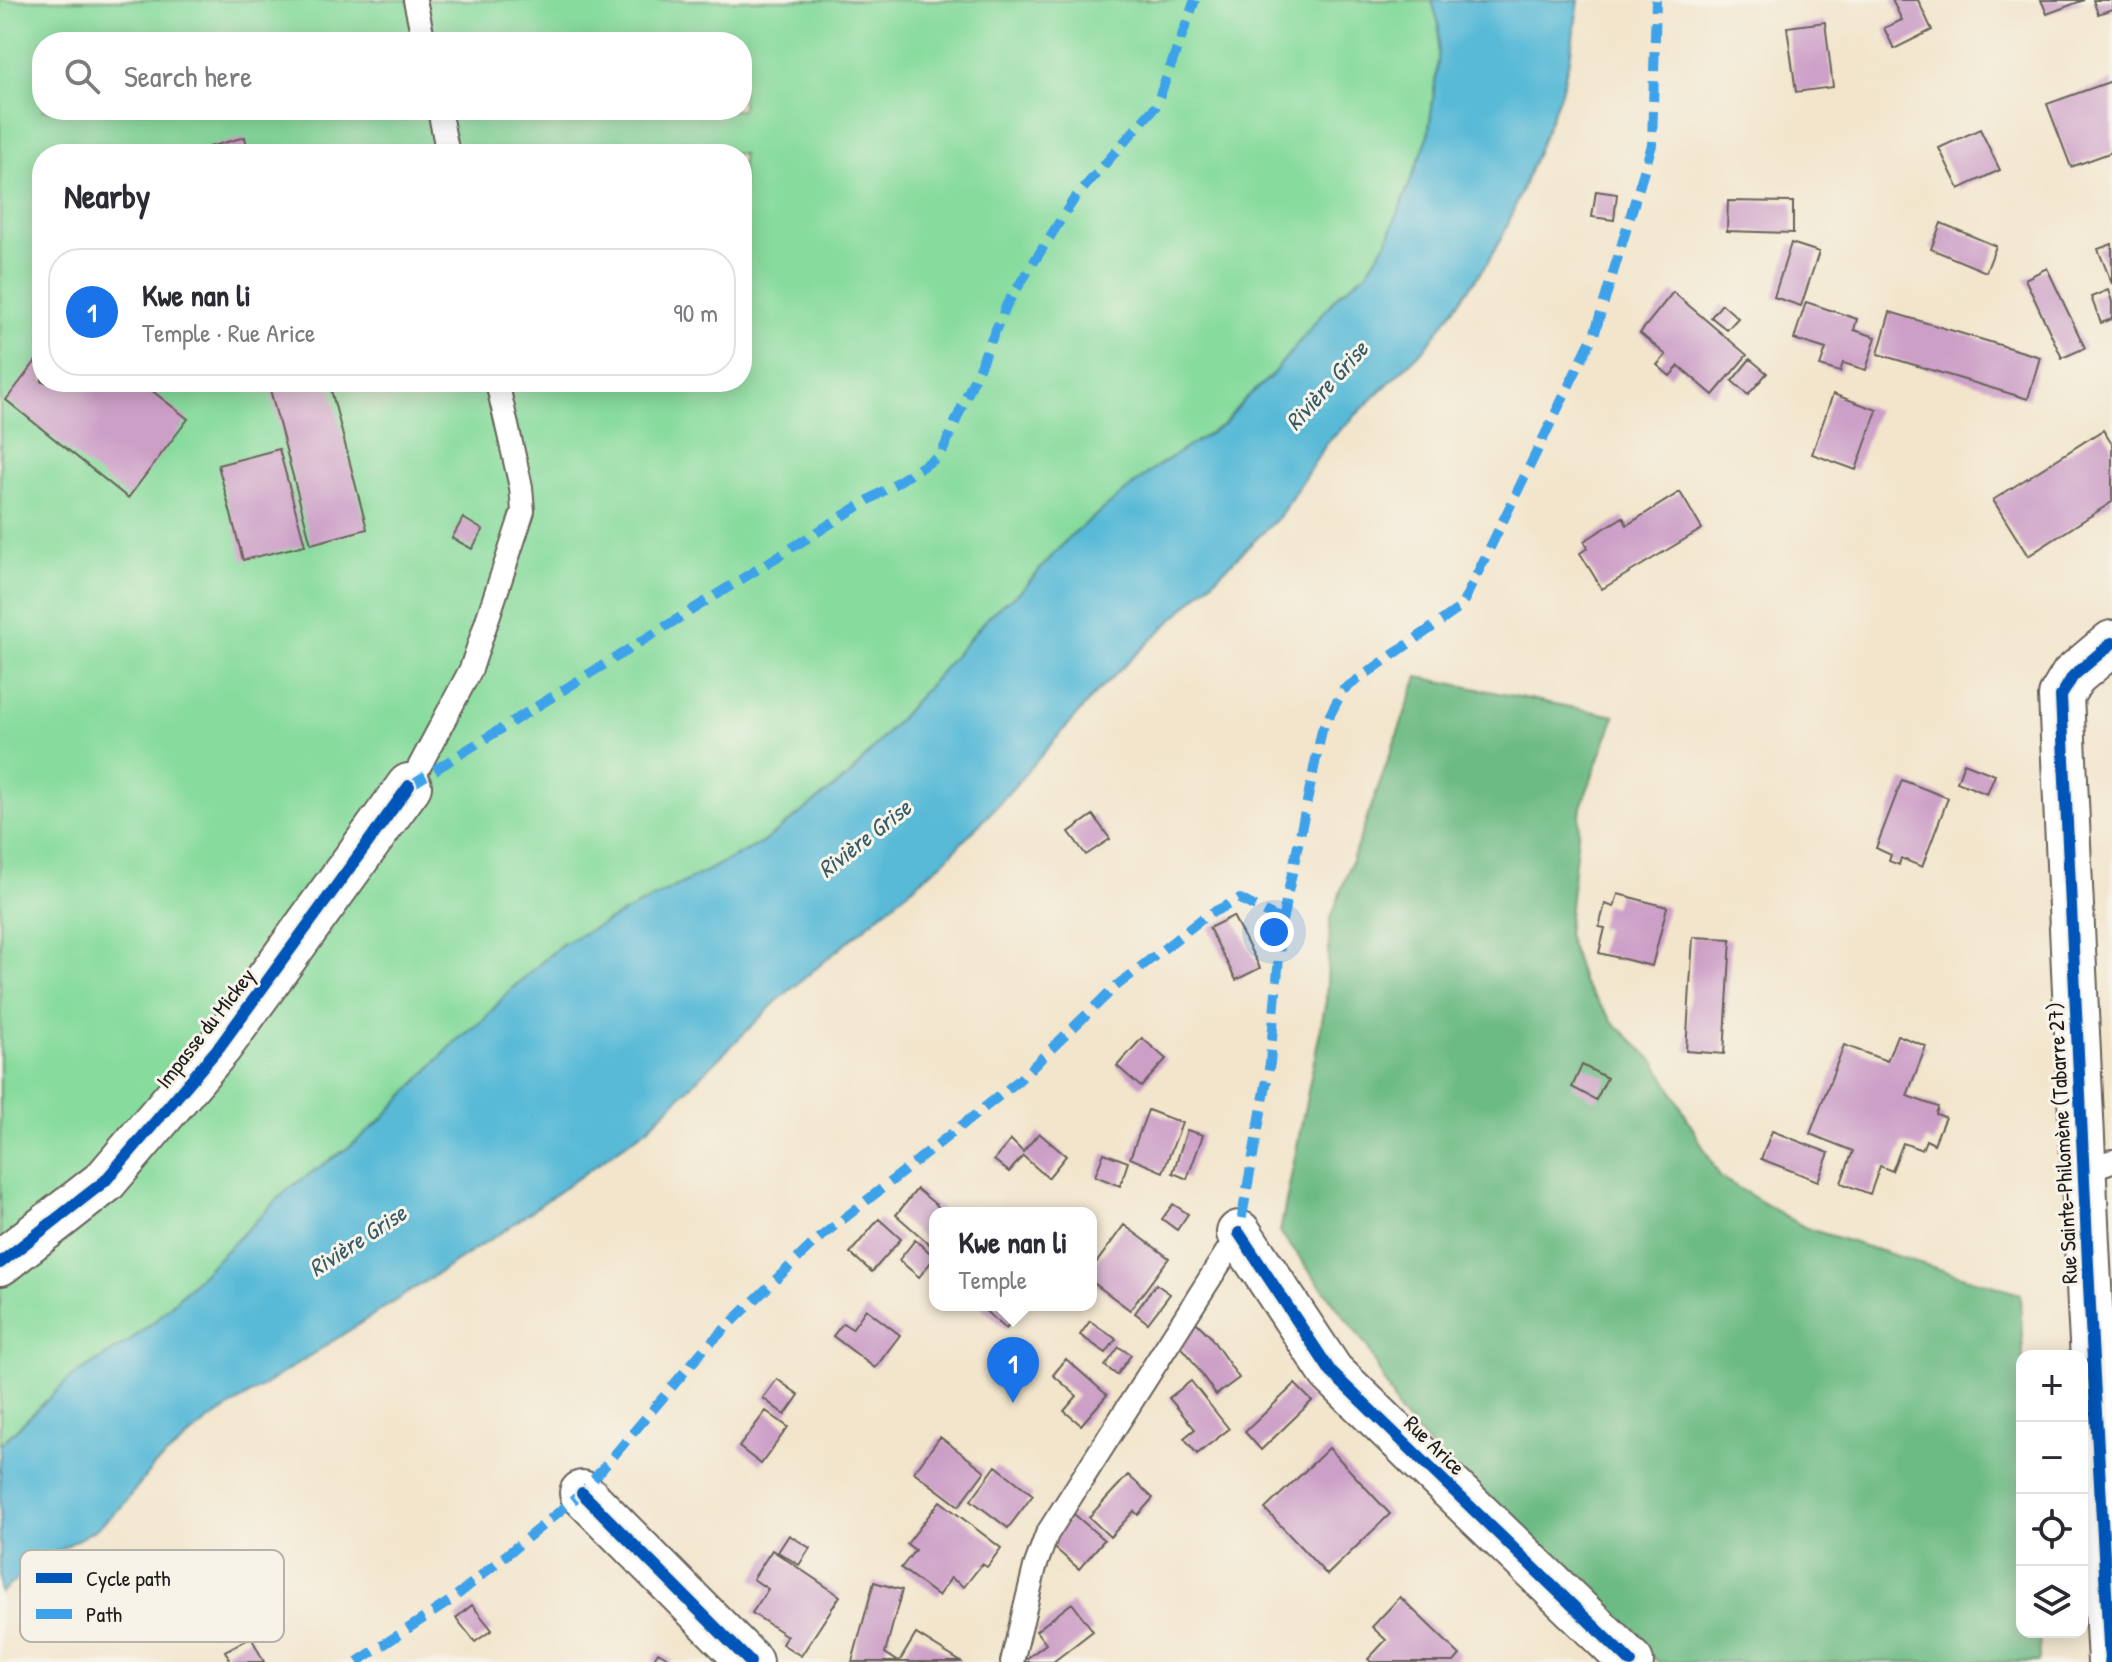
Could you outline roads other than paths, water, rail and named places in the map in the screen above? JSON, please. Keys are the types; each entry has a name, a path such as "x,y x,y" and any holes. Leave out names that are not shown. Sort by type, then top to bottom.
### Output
{"street":[{"name":"Rue Sainte-Philomène (Tabarre 27)","path":"2111,1662 2098,1166 2061,696 2073,676 2112,643"},
{"name":"Impasse du Mickey","path":"0,1263 105,1181 220,1046 409,786"},
{"name":"Rue Arice","path":"1239,1233 1331,1372 1631,1662"},
{"path":"582,1493 750,1662"}],"lane":[{"path":"415,0 422,32"},
{"path":"441,120 446,144"},
{"path":"409,786 471,669 523,511 521,487 499,392"},
{"path":"1012,1662 1035,1567 1047,1534 1239,1233"}],"water":[{"name":"Rivière Grise","path":"1432,0 1579,0 1560,95 1505,231 1488,262 1427,346 1327,443 1279,517 1094,695 997,806 943,862 777,1001 648,1128 505,1230 207,1422 154,1466 120,1508 96,1529 60,1550 20,1550 20,1577 0,1593 0,1445 69,1379 128,1342 157,1319 288,1189 352,1145 380,1121 457,1040 485,1019 508,992 562,944 762,843 850,775 993,612 1021,591 1069,537 1156,467 1224,424 1243,401 1270,377 1338,295 1366,273 1386,243 1428,137 1438,62 1439,25"}],"place":[{"name":"Kwe nan li","path":"1013,1403"}]}
